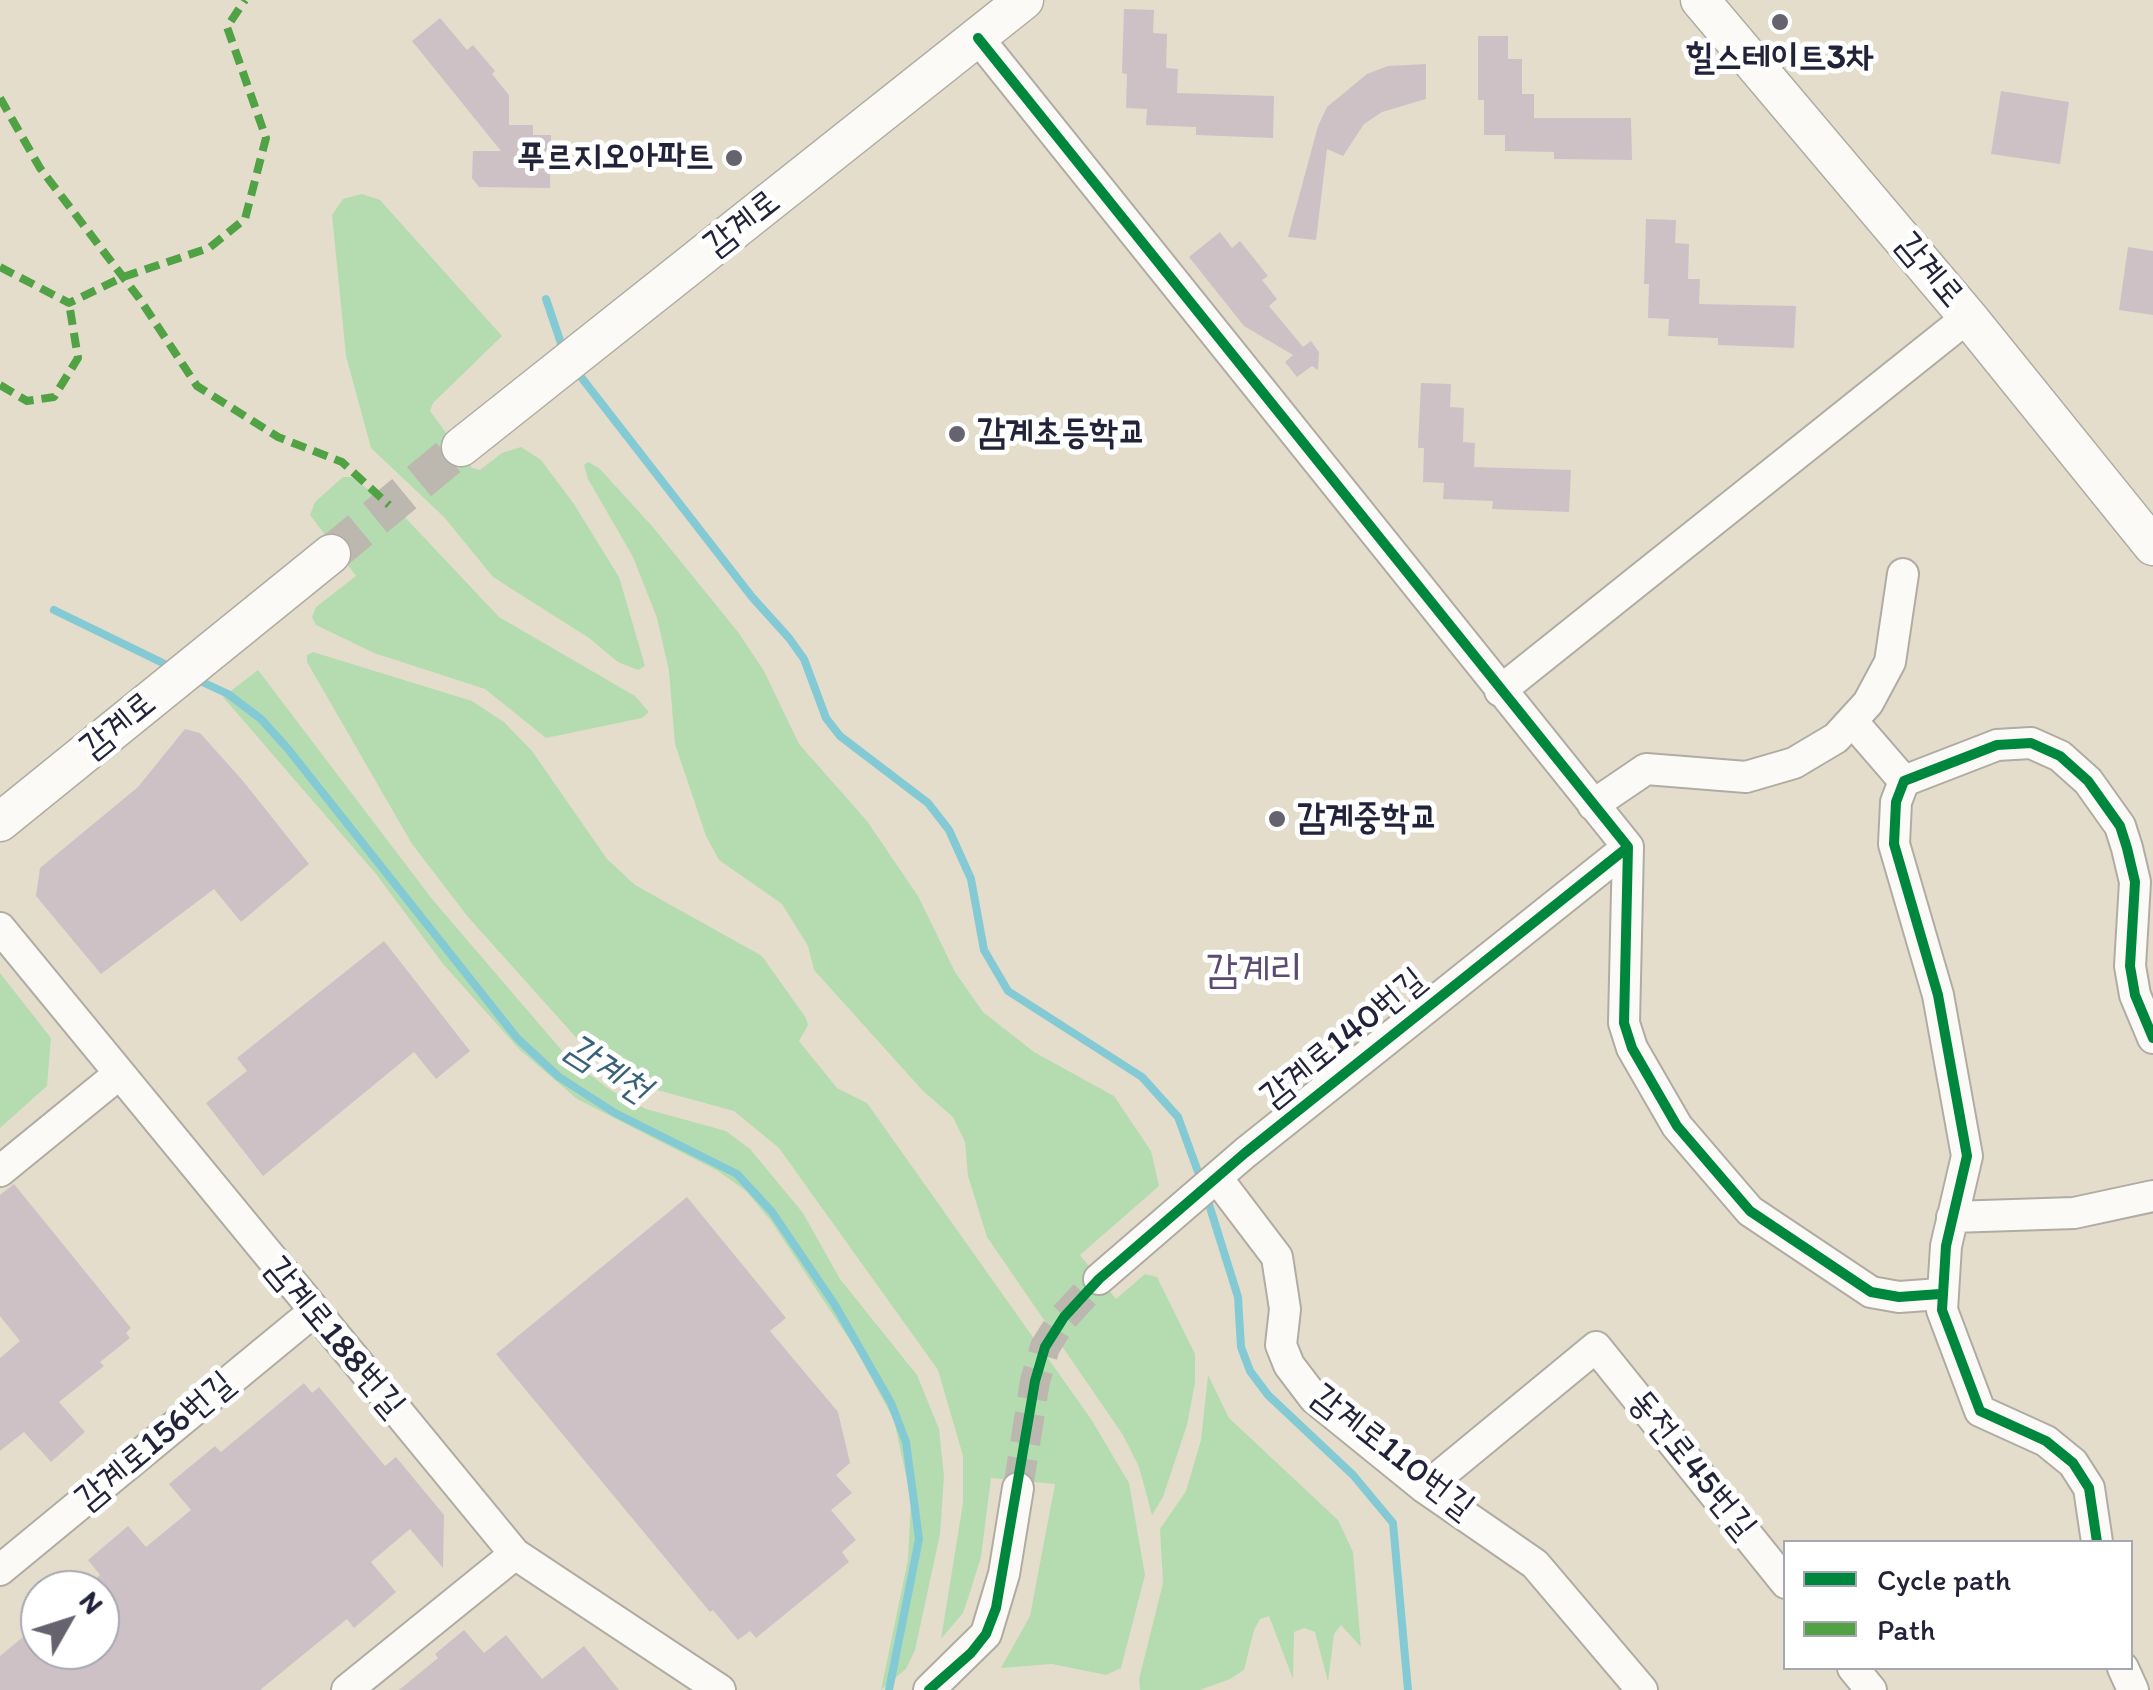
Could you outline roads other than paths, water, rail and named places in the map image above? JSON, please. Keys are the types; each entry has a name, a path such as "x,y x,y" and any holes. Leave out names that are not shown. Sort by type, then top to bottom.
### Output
{"main road":[{"name":"감계로","path":"461,446 1024,0"},
{"name":"감계로","path":"1700,0 1968,316 2153,546"},
{"name":"감계로","path":"0,822 331,554"}],"street":[{"path":"978,38 1628,848 1624,1023 1632,1048 1677,1126 1750,1211 1871,1292 1899,1298 1940,1294"},
{"path":"1500,691 1968,316"},
{"path":"1593,805 1646,769 1746,777 1770,772 1816,752 1853,722 1890,662 1903,574"},
{"path":"1853,722 1904,782"},
{"path":"2097,1540 2090,1488 2073,1463 2046,1441 1980,1411 1942,1310 1940,1294 1952,1217 1967,1156 1938,995 1894,844 1896,802 1904,782 1997,746 2031,743 2060,756 2088,781 2120,826 2127,848 2135,882 2130,966 2135,995 2153,1038"},
{"name":"감계로140번길","path":"1100,1279 1245,1153 1628,848"},
{"name":"감계로188번길","path":"0,928 312,1313 514,1554 720,1690"},
{"path":"0,1171 119,1074"},
{"name":"감계로110번길","path":"1217,1178 1277,1257 1285,1308 1281,1344 1289,1364 1314,1398 1425,1488 1486,1526 1535,1564 1642,1690"},
{"path":"1952,1217 2074,1213 2153,1196"},
{"name":"감계로156번길","path":"0,1570 312,1313"},
{"name":"동전로45번길","path":"1425,1488 1596,1347 1783,1579"},
{"path":"929,1690 986,1634 996,1608 1018,1488"},
{"path":"348,1690 514,1554"},
{"path":"1855,1670 1871,1690"}],"waterway":[{"path":"546,299 564,352"},
{"path":"574,368 752,597 789,638 804,659 826,718 840,736 928,803 949,830 971,879 984,950 1008,991 1142,1077 1178,1117 1201,1180"},
{"name":"감계천","path":"54,610 171,667"},
{"name":"감계천","path":"198,680 228,694 261,719 517,1038 559,1077 615,1113 737,1174 772,1212 835,1305 891,1403 906,1442 919,1539 889,1690"},
{"path":"1207,1198 1238,1297 1241,1347 1250,1371 1268,1395 1353,1475 1393,1523 1408,1690"}],"tunnel":[{"path":"331,554 461,447"},
{"path":"1018,1488 1035,1381 1045,1347 1064,1317 1099,1279"}],"place":[{"name":"힐스테이트3차","path":"1780,22"},
{"name":"푸르지오아파트","path":"734,158"},
{"name":"감계초등학교","path":"957,434"},
{"name":"감계중학교","path":"1277,819"}],"district":[{"name":"감계리","path":"1254,972"}]}
